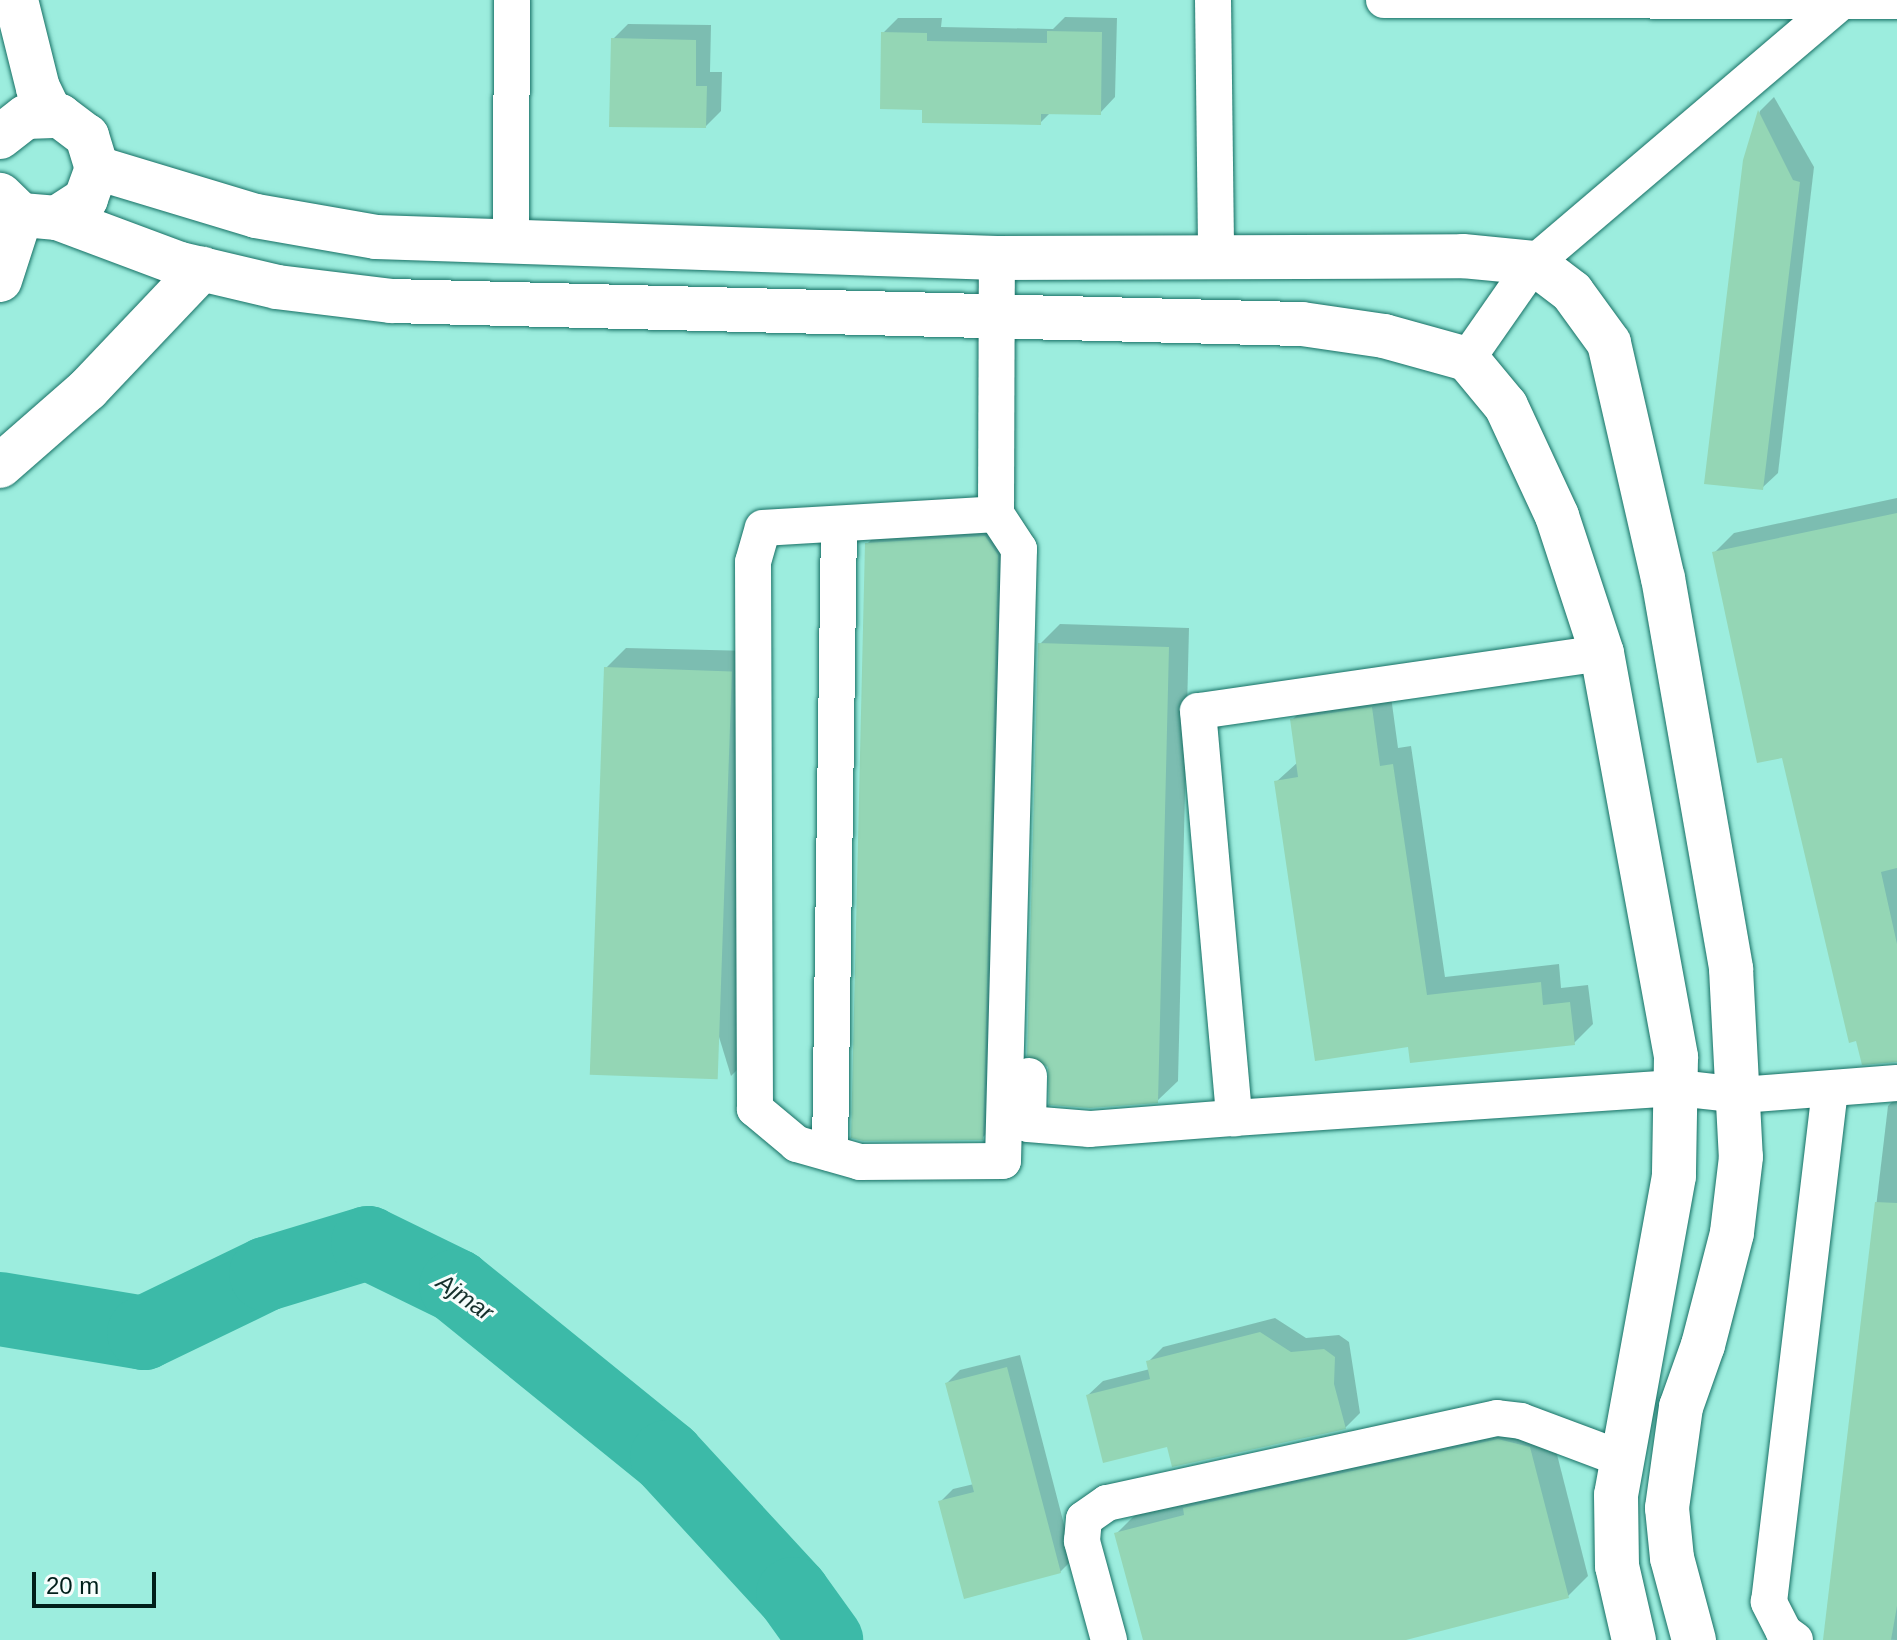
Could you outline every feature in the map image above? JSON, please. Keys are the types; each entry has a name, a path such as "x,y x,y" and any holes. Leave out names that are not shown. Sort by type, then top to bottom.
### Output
{"street":[{"path":"511,245 512,0"},
{"path":"1213,0 1216,258"},
{"path":"1384,0 1897,1"},
{"path":"1467,359 1534,263 1842,2"},
{"path":"16,4 38,88 51,115"},
{"path":"0,137 26,117 51,115 75,124 87,136 97,168 86,199 26,209"},
{"path":"97,168 256,216 376,237 511,245 997,258 1463,256 1534,263 1572,292 1609,343 1663,578 1731,969 1741,1095 1741,1157 1732,1233 1681,1407 1669,1469 1672,1558 1694,1640"},
{"path":"26,209 202,269 277,287 391,301 1302,324 1384,336 1467,359 1506,406 1557,516 1602,653 1678,1088 1674,1176 1616,1495 1617,1566 1634,1640"},
{"path":"0,280 26,209"},
{"path":"996,514 763,528 753,562 755,1109 797,1144 860,1162 1003,1161 1019,549 996,514 997,258"},
{"path":"0,466 88,389 202,269"},
{"path":"830,1153 839,524"},
{"path":"1035,653 1028,1124 1090,1129 1678,1088 1741,1095 1897,1083"},
{"path":"1234,1118 1198,711 1602,653"},
{"path":"1795,1640 1784,1632 1769,1602 1830,1090"},
{"path":"1109,1640 1082,1541 1084,1519 1107,1503 1497,1418 1521,1421 1622,1459"}],"building":[{"path":"1047,31 1102,32 1101,115 1041,114 1041,125 922,123 922,110 880,109 881,32 927,33 927,41 1047,43"},
{"path":"611,38 696,40 696,86 707,86 706,128 609,127"},
{"path":"1758,110 1793,180 1800,182 1763,490 1704,484 1743,160"},
{"path":"1897,513 1897,868 1881,872 1897,944 1897,1062 1862,1065 1856,1041 1849,1043 1782,758 1757,763 1712,552"},
{"path":"985,536 998,555 983,1140 863,1141 851,1138 865,543"},
{"path":"1038,643 1169,647 1158,1103 1090,1108 1049,1105 1048,1067 1027,1056"},
{"path":"604,667 732,671 718,1079 590,1075"},
{"path":"1372,707 1380,766 1393,764 1427,995 1541,982 1543,1005 1570,1002 1575,1045 1410,1063 1408,1047 1315,1061 1274,781 1298,777 1290,719"},
{"path":"1875,1202 1897,1203 1897,1606 1891,1640 1823,1640"},
{"path":"1260,1332 1291,1352 1324,1349 1335,1357 1334,1384 1346,1429 1172,1467 1167,1447 1103,1463 1086,1395 1150,1379 1146,1361"},
{"path":"1007,1367 1061,1573 964,1599 938,1501 974,1492 945,1383"},
{"path":"1498,1439 1530,1447 1569,1598 1406,1640 1143,1640 1114,1533 1184,1515 1183,1508"}],"waterway":[{"name":"Ajmar","path":"0,1309 144,1333 266,1274 368,1243 456,1286 667,1457 793,1594 826,1640"}]}
